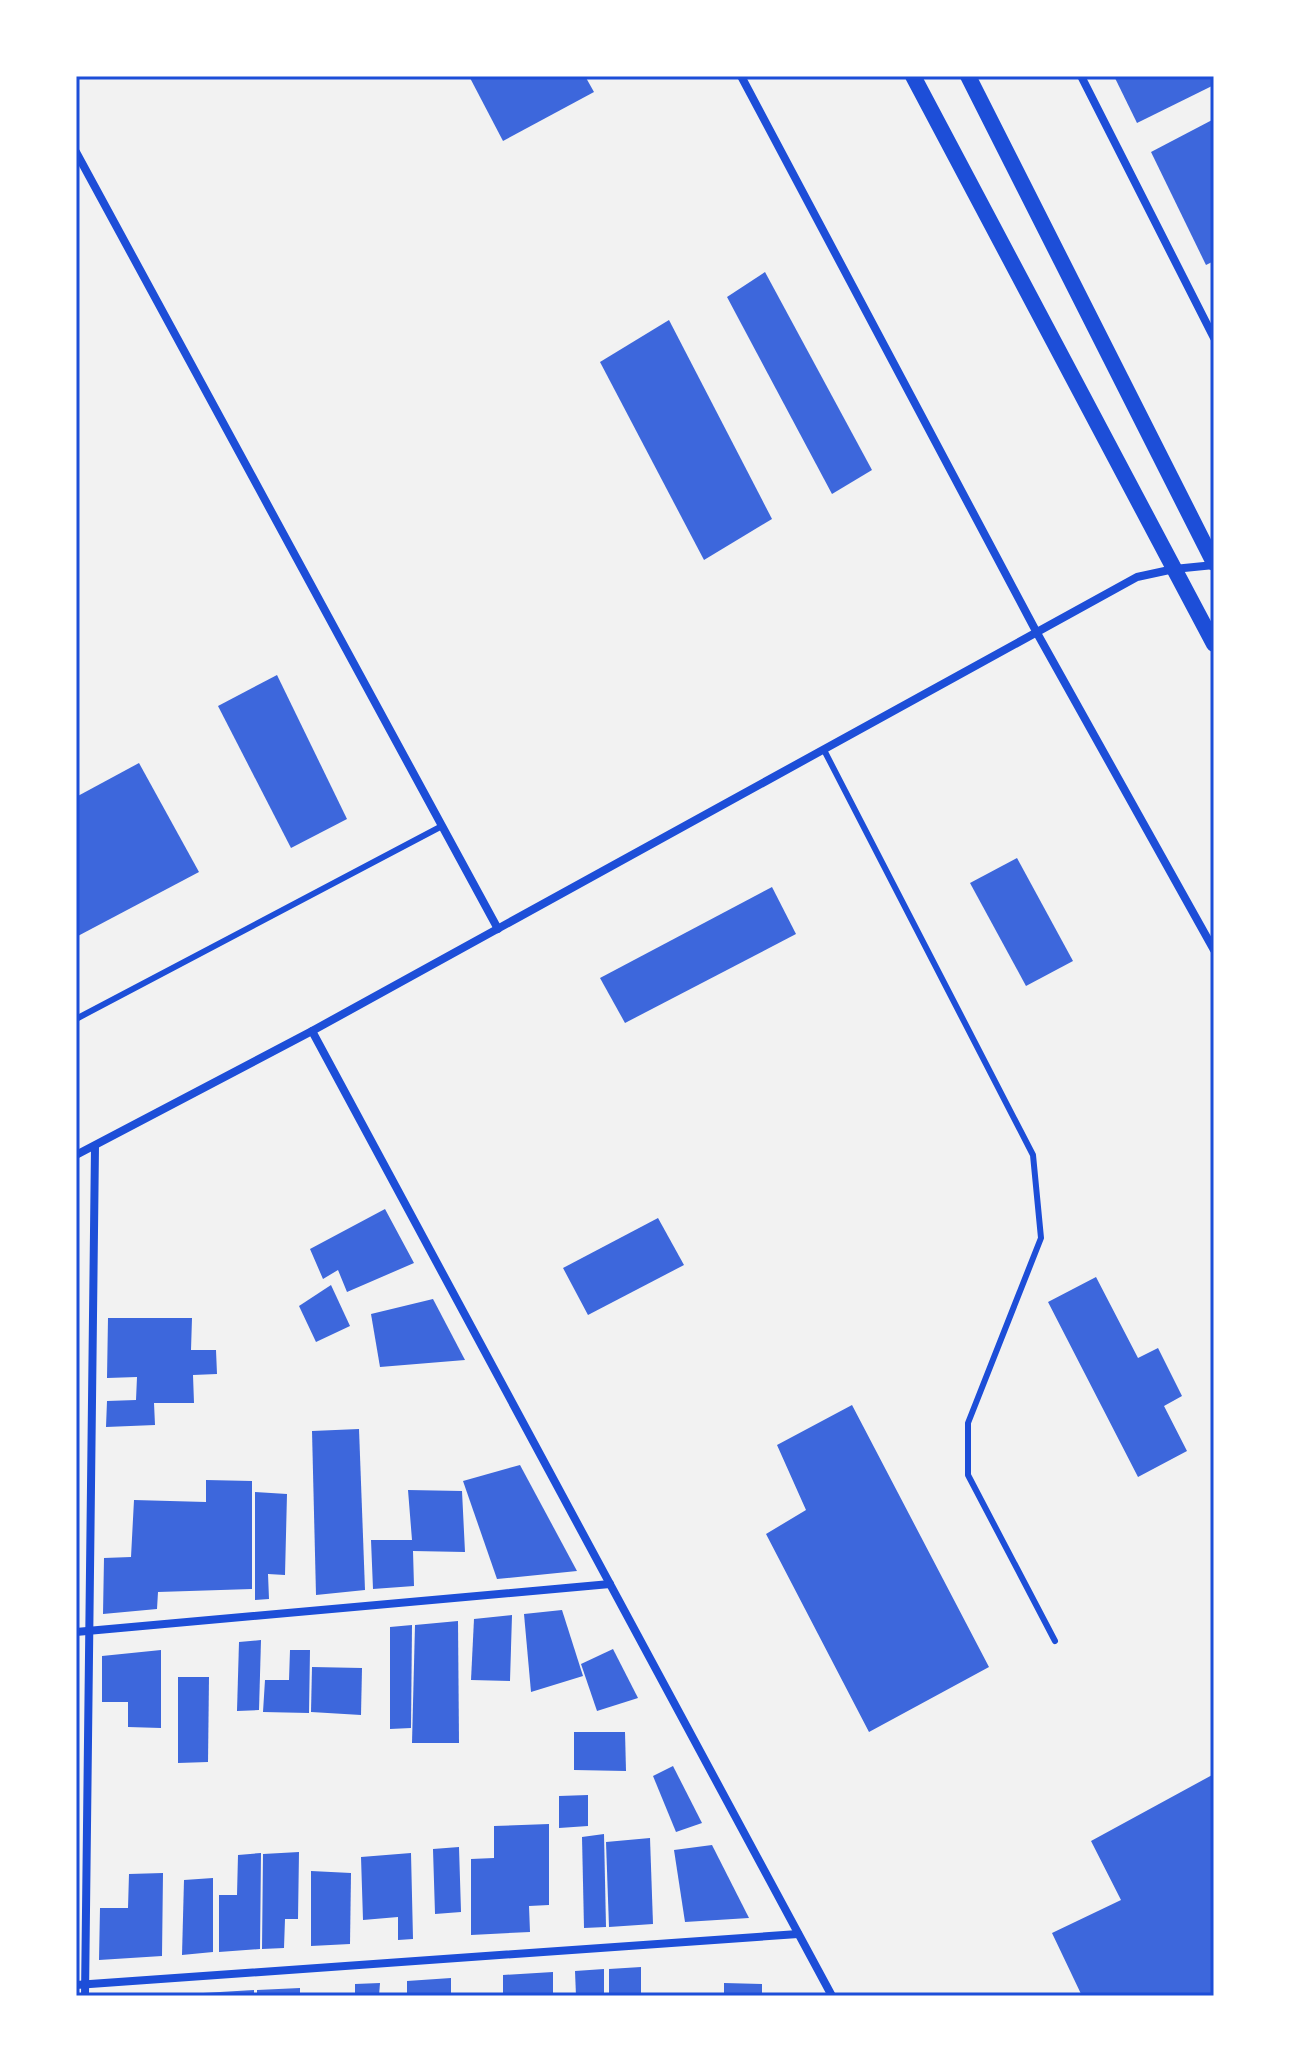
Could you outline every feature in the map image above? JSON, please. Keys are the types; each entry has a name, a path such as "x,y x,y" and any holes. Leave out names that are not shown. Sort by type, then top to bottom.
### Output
{"main road":[{"path":"913,76 1214,644"},
{"path":"968,76 1214,564"}],"street":[{"path":"741,76 1037,633 1214,950"},
{"path":"1081,76 1214,338"},
{"path":"76,152 498,929"},
{"path":"76,1155 312,1031 1137,577 1214,564"},
{"path":"312,1031 832,1996"},
{"path":"85,1996 80,1985 89,1631 95,1146"},
{"path":"76,1632 610,1584"},
{"path":"80,1985 798,1934"}],"lane":[{"path":"824,750 1033,1155 1041,1238 968,1423 968,1475 1055,1641"},
{"path":"76,1019 442,826"}],"building":[{"path":"469,76 585,76 594,92 503,141"},
{"path":"1114,76 1214,76 1214,85 1137,123"},
{"path":"1214,119 1214,261 1206,265 1151,152"},
{"path":"765,272 872,470 832,494 727,297"},
{"path":"669,320 772,519 704,560 600,362"},
{"path":"277,675 347,819 291,848 218,706"},
{"path":"139,763 199,872 76,937 76,797"},
{"path":"1017,858 1073,961 1026,986 970,883"},
{"path":"772,887 796,934 625,1023 600,978"},
{"path":"385,1209 414,1263 347,1292 338,1270 323,1279 310,1249"},
{"path":"658,1218 684,1265 588,1315 563,1268"},
{"path":"1096,1277 1138,1358 1158,1348 1182,1396 1164,1406 1187,1451 1138,1477 1048,1302"},
{"path":"331,1285 350,1326 316,1342 299,1306"},
{"path":"433,1299 465,1360 380,1367 371,1314"},
{"path":"108,1318 192,1318 191,1350 216,1350 217,1374 193,1375 194,1403 154,1403 155,1425 106,1427 107,1401 136,1400 137,1377 107,1378"},
{"path":"852,1405 989,1667 869,1732 766,1534 806,1510 777,1445"},
{"path":"359,1429 365,1590 316,1595 312,1431"},
{"path":"520,1465 577,1571 497,1579 463,1481"},
{"path":"206,1480 252,1481 252,1589 158,1592 157,1609 103,1614 104,1558 131,1557 134,1500 206,1502"},
{"path":"408,1490 462,1491 465,1552 413,1551 414,1586 373,1589 371,1540 412,1540"},
{"path":"255,1492 287,1494 285,1575 268,1574 269,1599 255,1600"},
{"path":"562,1610 583,1676 531,1692 524,1614"},
{"path":"512,1615 510,1681 471,1680 474,1619"},
{"path":"458,1621 459,1743 412,1743 415,1625"},
{"path":"412,1625 411,1728 390,1729 390,1627"},
{"path":"261,1640 259,1710 237,1711 239,1642"},
{"path":"613,1649 638,1698 597,1711 581,1664"},
{"path":"161,1650 161,1728 128,1727 128,1702 102,1702 102,1656"},
{"path":"290,1650 310,1650 309,1713 263,1712 265,1680 289,1680"},
{"path":"312,1667 362,1668 361,1715 311,1712"},
{"path":"178,1677 209,1677 208,1762 178,1763"},
{"path":"574,1732 625,1732 626,1771 574,1770"},
{"path":"673,1766 702,1823 676,1832 653,1776"},
{"path":"1214,1774 1214,1996 1082,1996 1052,1933 1121,1900 1091,1841"},
{"path":"588,1795 588,1826 559,1828 559,1796"},
{"path":"549,1824 549,1905 529,1906 530,1932 471,1935 471,1859 494,1858 494,1826"},
{"path":"604,1834 606,1927 584,1928 582,1837"},
{"path":"650,1838 653,1924 609,1927 606,1842"},
{"path":"712,1845 749,1918 685,1922 674,1850"},
{"path":"459,1847 461,1912 435,1914 433,1849"},
{"path":"299,1852 298,1919 285,1919 284,1948 262,1949 263,1854"},
{"path":"261,1853 260,1949 219,1952 219,1895 237,1895 238,1855"},
{"path":"411,1853 413,1939 398,1940 398,1917 363,1920 361,1857"},
{"path":"311,1871 351,1873 350,1944 311,1946"},
{"path":"163,1873 162,1956 99,1960 100,1908 128,1908 129,1874"},
{"path":"213,1878 213,1952 182,1955 184,1880"},
{"path":"641,1967 641,1996 609,1996 609,1969"},
{"path":"604,1969 604,1996 576,1996 575,1971"},
{"path":"553,1972 553,1996 503,1996 503,1975"},
{"path":"451,1978 451,1996 407,1996 407,1981"},
{"path":"380,1983 379,1996 355,1996 355,1984"},
{"path":"724,1983 762,1984 762,1996 724,1996"},
{"path":"300,1988 300,1996 257,1996 257,1990"},
{"path":"254,1990 254,1996 203,1996 203,1993"}]}
